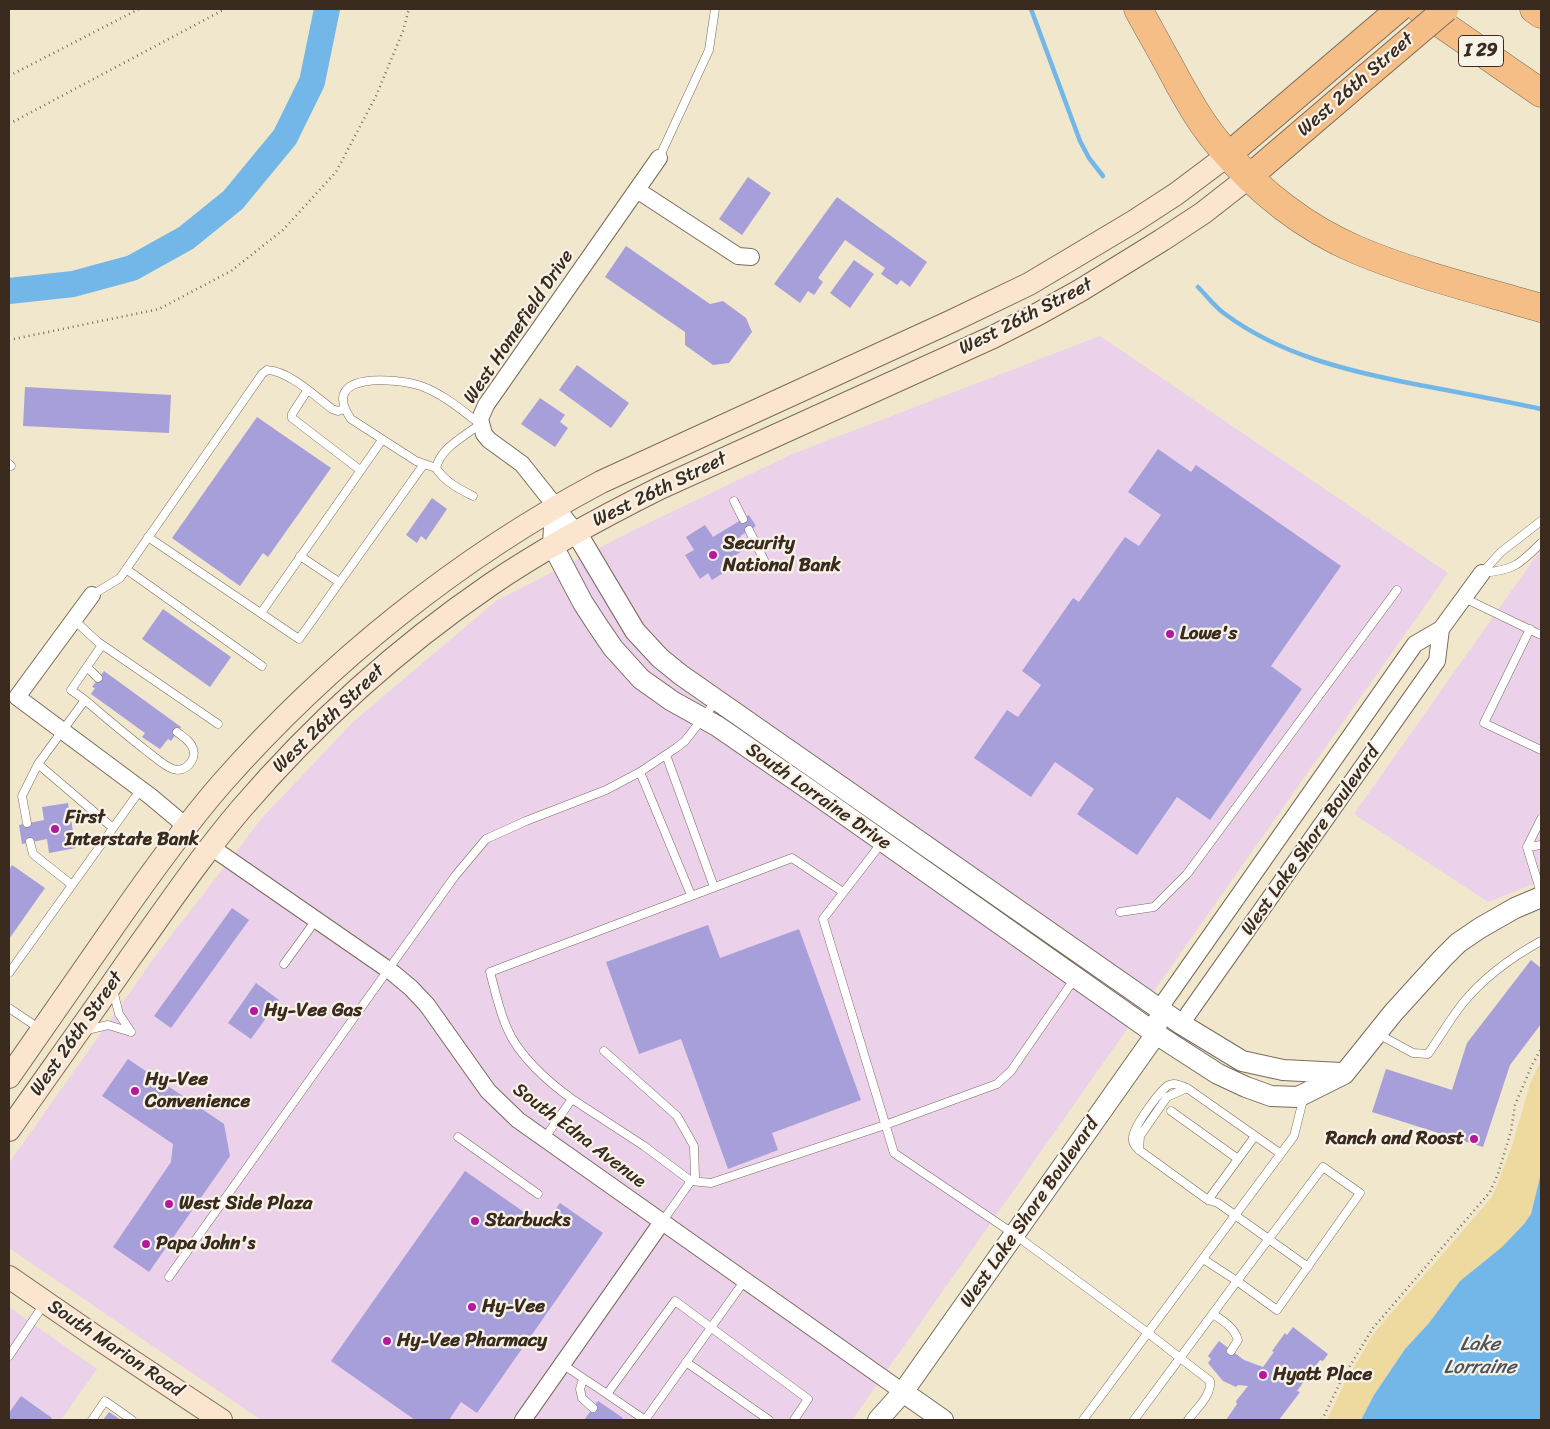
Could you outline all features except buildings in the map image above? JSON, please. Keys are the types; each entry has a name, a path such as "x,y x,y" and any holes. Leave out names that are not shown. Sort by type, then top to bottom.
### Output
{"highway":[{"path":"1138,9 1196,113 1209,132 1249,178 1276,201 1312,226 1356,250 1406,268 1541,308"},
{"name":"I 29","path":"1420,9 1541,93"},
{"path":"1534,9 1541,14"}],"main road":[{"name":"West 26th Street","path":"9,1077 134,898 221,784 255,747 327,676 415,603 459,570 555,506 664,452 1029,284 1140,217 1176,194 1228,155 1399,9"},
{"name":"West 26th Street","path":"9,1130 180,886 270,777 347,699 377,672 460,606 493,583 576,532 660,488 993,337 1081,290 1203,213 1249,178 1446,9"},
{"path":"211,847 207,834 211,821 220,806 353,654"},
{"path":"73,1039 105,970 187,850 189,839 187,827"},
{"name":"South Marion Road","path":"9,1276 221,1420"}],"street":[{"name":"West Homefield Drive","path":"576,532 522,464 489,440 484,434 480,419 486,405 659,158"},
{"path":"637,190 738,256 751,257"},
{"path":"553,546 555,506"},
{"name":"South Lorraine Drive","path":"576,532 625,615 646,644 681,675 1159,1009 1242,1061 1282,1070 1344,1074"},
{"name":"South Lorraine Drive","path":"553,546 583,603 613,648 626,664 656,691 717,726 1156,1034 1218,1074 1271,1096 1298,1096 1344,1074"},
{"name":"West Lake Shore Boulevard","path":"878,1420 903,1392 1156,1034 1159,1009 1415,644 1442,629 1482,573"},
{"path":"92,595 17,697 141,789 187,827"},
{"name":"West Lake Shore Boulevard","path":"1181,1024 1437,661 1442,629"},
{"name":"South Edna Avenue","path":"211,847 411,988 427,1005 482,1082 502,1106 544,1140 903,1392"},
{"path":"1344,1074 1376,1033 1436,965 1458,944 1480,928 1515,908 1541,897"},
{"path":"1156,1034 1181,1024"},
{"path":"523,1420 662,1222"},
{"path":"903,1392 943,1420"},
{"name":"West Lake Shore Boulevard","path":"890,1420 903,1392"}],"lane":[{"path":"659,158 709,50 715,9"},
{"path":"92,595 120,578 262,374 267,370 275,370 284,374 332,409 338,411 344,409"},
{"path":"436,468 438,461 445,451 480,424 450,401 422,386 389,380 366,380 346,390 343,399 344,409 350,419 416,461 436,468 441,476 473,496"},
{"path":"307,391 292,414 292,418 360,470"},
{"path":"260,613 382,440"},
{"path":"148,537 299,639 424,464"},
{"path":"734,502 743,519"},
{"path":"1482,573 1501,552 1541,521"},
{"path":"749,530 764,560"},
{"path":"1482,573 1503,571 1514,567 1541,543"},
{"path":"1530,554 1541,549"},
{"path":"300,556 339,582"},
{"path":"126,569 262,666"},
{"path":"1120,912 1154,907 1187,874 1397,590"},
{"path":"1464,598 1541,635"},
{"path":"74,620 102,645 218,724"},
{"path":"1530,629 1484,723 1541,750"},
{"path":"102,645 71,690 160,761 174,769 182,770 194,757 193,748 187,739 177,732"},
{"path":"87,666 98,678"},
{"path":"169,1278 455,876 486,839 526,821 606,790 640,772 685,741 717,699"},
{"path":"27,823 22,796 38,764 85,700"},
{"path":"666,755 714,887"},
{"path":"38,764 113,828"},
{"path":"640,772 692,895"},
{"path":"9,973 141,789"},
{"path":"1541,819 1527,847 1541,893"},
{"path":"883,841 823,919 894,1153 1014,1234 1210,1381 1211,1387 1208,1394 1188,1420"},
{"path":"30,842 33,854 72,885"},
{"path":"1527,847 1541,845"},
{"path":"843,892 792,858 490,972 507,1029 520,1050 554,1086 691,1180 711,1183 885,1125 997,1084 1010,1071 1076,977"},
{"path":"284,964 316,920"},
{"path":"1376,1033 1413,1053 1428,1054 1463,1002 1491,974 1541,941"},
{"path":"73,1039 95,1027 108,1025 130,1032 119,1014 112,984"},
{"path":"9,1008 41,1030"},
{"path":"604,1051 676,1116 694,1146 695,1177 662,1222"},
{"path":"1281,1154 1187,1088 1175,1084 1168,1086 1162,1091 1135,1129 1132,1138 1139,1150 1208,1200 1218,1203 1308,1267"},
{"path":"1083,1420 1294,1136 1305,1093"},
{"path":"544,1140 572,1099"},
{"path":"1171,1111 1238,1159"},
{"path":"1208,1200 1255,1136"},
{"path":"458,1137 538,1194"},
{"path":"1134,1420 1180,1358 1237,1282 1323,1167 1360,1193 1277,1310 1237,1282 1203,1259"},
{"path":"562,1364 644,1420 745,1280"},
{"path":"607,1394 675,1301 808,1399 794,1420"},
{"path":"9,1356 46,1302"},
{"path":"1213,1314 1232,1328 1236,1334 1238,1340 1232,1351"},
{"path":"686,1362 769,1420"},
{"path":"1210,1381 1215,1374"},
{"path":"583,1379 580,1389 582,1398 593,1408"},
{"path":"92,1420 105,1401 132,1420"}],"path":[{"path":"9,76 139,9"},
{"path":"9,124 225,9"},
{"path":"9,340 159,309 231,272 284,230 336,172 376,96 403,30 409,9"},
{"path":"1322,1420 1342,1379 1373,1328 1490,1192 1498,1174 1511,1131 1515,1105 1541,1049"}],"shaded area":[{"path":"1100,336 1448,573 852,1420 261,1420 9,1248 9,1163 157,954 262,818 353,722 496,601 632,531 790,455"},
{"path":"1541,549 1541,881 1488,902 1354,814"},
{"path":"9,1307 97,1369 61,1420 9,1420"}],"sand":[{"path":"1541,1061 1541,1173 1531,1214 1502,1247 1460,1281 1429,1323 1405,1349 1374,1395 1361,1420 1327,1420 1343,1386 1374,1333 1492,1197 1512,1146 1530,1084"}],"water":[{"name":"Lake Lorraine","path":"1541,1173 1541,1420 1361,1420 1374,1395 1405,1349 1429,1323 1460,1281 1502,1247 1524,1224 1531,1214"}],"waterway":[{"path":"9,291 73,284 132,268 186,238 233,200 285,137 312,82 327,9"},
{"path":"1031,9 1080,141 1089,158 1103,176"},
{"path":"1198,287 1221,311 1246,328 1268,340 1315,360 1389,379 1541,409"}],"place":[{"name":"Security National Bank","path":"713,555"},
{"name":"Lowe's","path":"1170,634"},
{"name":"First Interstate Bank","path":"55,829"},
{"name":"Hy-Vee Gas","path":"254,1011"},
{"name":"Hy-Vee Convenience","path":"135,1091"},
{"name":"Ranch and Roost","path":"1474,1139"},
{"name":"West Side Plaza","path":"169,1204"},
{"name":"Starbucks","path":"475,1221"},
{"name":"Papa John's","path":"146,1244"},
{"name":"Hy-Vee","path":"472,1307"},
{"name":"Hy-Vee Pharmacy","path":"387,1341"},
{"name":"Hyatt Place","path":"1263,1375"}]}
